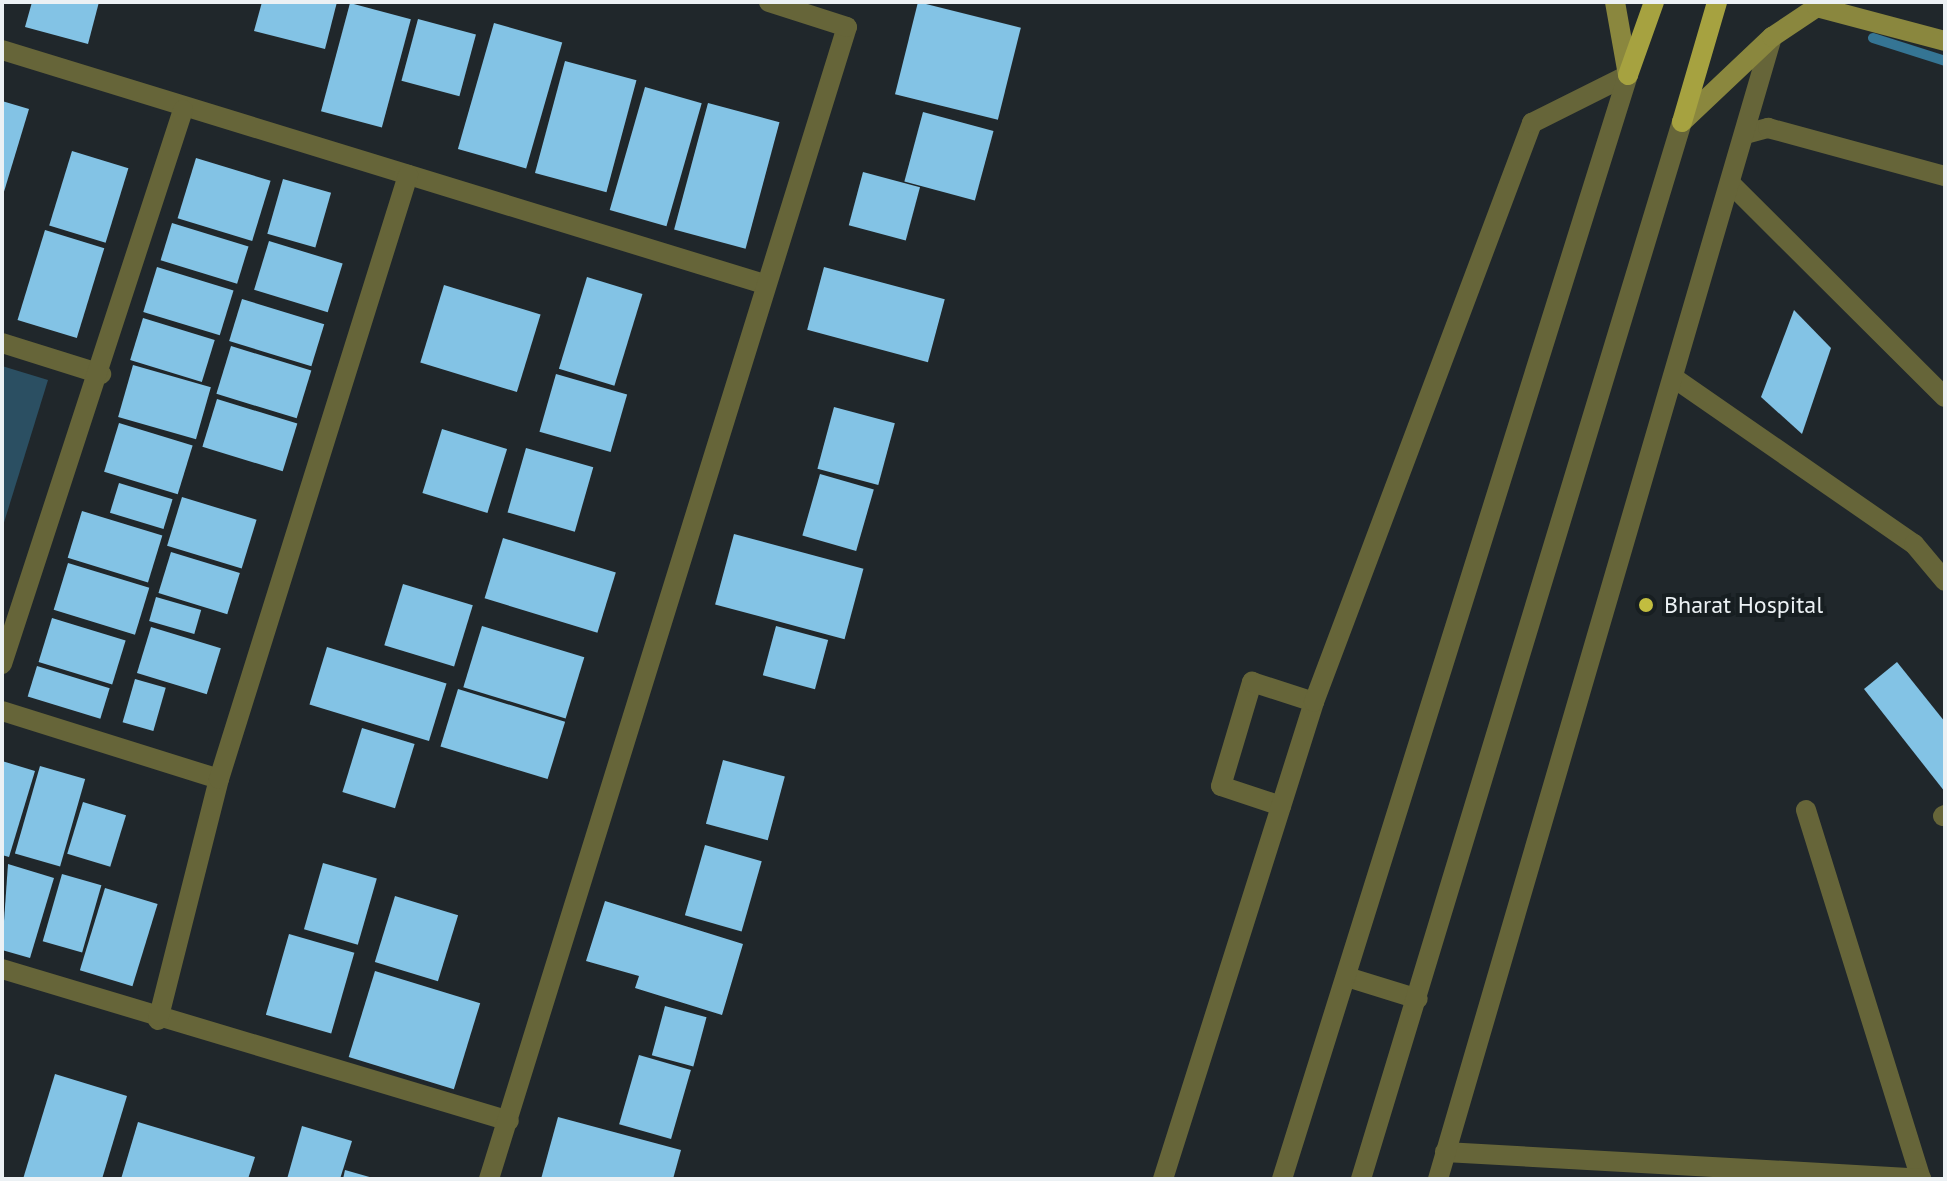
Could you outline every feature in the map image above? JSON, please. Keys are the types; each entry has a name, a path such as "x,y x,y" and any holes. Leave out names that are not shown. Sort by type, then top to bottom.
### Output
{"main road":[{"path":"1615,2 1628,75"},
{"path":"1628,75 1654,2"},
{"path":"1682,122 1717,2"},
{"path":"1682,122 1772,37 1815,4 1945,41"}],"street":[{"path":"489,1179 764,284 847,27 769,2"},
{"path":"1438,1179 1772,37"},
{"path":"2,50 183,110 764,284"},
{"path":"1163,1179 1314,702 1532,123 1628,75"},
{"path":"1282,1179 1628,75"},
{"path":"2,664 101,374 183,110"},
{"path":"1361,1179 1682,122"},
{"path":"1745,134 1768,128 1945,176"},
{"path":"158,1020 219,779 408,175"},
{"path":"1731,184 1945,397"},
{"path":"2,343 101,374"},
{"path":"1674,378 1914,544 1945,581"},
{"path":"1281,806 1221,786 1252,682 1314,702"},
{"path":"2,711 219,779"},
{"path":"1445,1152 1921,1179 1806,810"},
{"path":"2,969 158,1020 509,1121"},
{"path":"1347,977 1418,999"}],"shaded area":[{"path":"2,366 48,380 2,529"}],"building":[{"path":"32,2 99,2 88,44 25,27"},
{"path":"262,2 337,2 325,49 254,31"},
{"path":"918,2 1021,28 998,120 895,94"},
{"path":"350,3 411,19 382,127 321,111"},
{"path":"418,19 476,35 459,96 401,81"},
{"path":"494,23 562,43 526,168 458,149"},
{"path":"565,61 636,80 606,192 535,173"},
{"path":"645,87 702,103 666,226 610,210"},
{"path":"2,101 29,109 3,195 2,195"},
{"path":"708,103 779,122 746,249 674,230"},
{"path":"923,112 994,131 975,200 904,182"},
{"path":"72,151 128,168 106,243 49,226"},
{"path":"196,158 271,181 252,241 178,218"},
{"path":"863,172 920,187 906,240 849,225"},
{"path":"283,179 331,193 315,248 267,234"},
{"path":"172,223 249,246 237,284 161,260"},
{"path":"45,230 104,248 77,338 18,320"},
{"path":"269,241 343,264 328,312 254,290"},
{"path":"157,267 234,290 220,335 143,312"},
{"path":"824,267 945,299 928,362 807,330"},
{"path":"587,277 642,294 614,386 559,369"},
{"path":"444,285 541,315 517,392 420,362"},
{"path":"242,299 324,324 311,366 229,341"},
{"path":"1794,310 1831,348 1802,434 1761,397"},
{"path":"143,318 215,340 202,382 130,360"},
{"path":"231,346 311,371 297,418 216,394"},
{"path":"133,365 211,387 196,439 118,417"},
{"path":"556,374 627,394 611,452 539,432"},
{"path":"217,399 297,424 283,471 202,447"},
{"path":"834,407 895,423 878,485 817,469"},
{"path":"119,423 193,446 178,494 104,472"},
{"path":"442,429 507,449 487,513 422,493"},
{"path":"526,448 593,467 575,532 508,512"},
{"path":"820,474 874,489 856,551 802,536"},
{"path":"119,483 173,499 163,529 110,513"},
{"path":"182,497 257,520 242,569 167,546"},
{"path":"82,511 162,536 148,582 68,558"},
{"path":"734,534 863,569 845,639 715,605"},
{"path":"503,538 616,572 597,633 485,598"},
{"path":"171,552 240,573 227,614 158,593"},
{"path":"68,563 149,588 135,635 54,610"},
{"path":"403,584 473,605 454,667 384,645"},
{"path":"156,597 201,610 194,634 149,621"},
{"path":"52,618 126,641 112,685 39,662"},
{"path":"482,626 584,657 566,718 463,687"},
{"path":"776,626 828,640 815,689 763,675"},
{"path":"151,627 221,648 207,694 137,673"},
{"path":"327,647 447,684 429,741 309,704"},
{"path":"1897,662 1945,722 1945,792 1864,689"},
{"path":"37,666 110,688 100,719 28,697"},
{"path":"135,679 166,688 153,731 123,722"},
{"path":"458,689 565,722 548,779 440,746"},
{"path":"362,728 415,744 395,808 342,792"},
{"path":"723,760 785,777 768,840 706,824"},
{"path":"2,761 35,771 9,857 2,855"},
{"path":"40,766 85,779 60,866 15,853"},
{"path":"83,802 126,815 110,867 67,854"},
{"path":"705,845 762,861 742,931 685,915"},
{"path":"323,863 377,878 358,945 304,929"},
{"path":"8,864 54,878 30,958 2,950"},
{"path":"62,874 101,885 82,953 43,941"},
{"path":"105,888 158,904 132,986 80,970"},
{"path":"395,896 458,915 438,981 375,962"},
{"path":"605,901 743,944 722,1015 635,988 639,976 586,961"},
{"path":"289,934 354,953 331,1033 266,1015"},
{"path":"375,971 480,1003 454,1089 349,1057"},
{"path":"665,1006 707,1017 693,1066 652,1055"},
{"path":"639,1055 691,1070 671,1139 619,1124"},
{"path":"55,1074 127,1096 102,1179 23,1179"},
{"path":"558,1117 681,1150 673,1179 541,1179"},
{"path":"138,1122 255,1157 248,1179 121,1179"},
{"path":"302,1126 352,1141 340,1179 287,1179"},
{"path":"345,1170 373,1178 343,1179"}],"waterway":[{"path":"1873,38 1945,61"}],"place":[{"name":"Bharat Hospital","path":"1646,605"}]}
